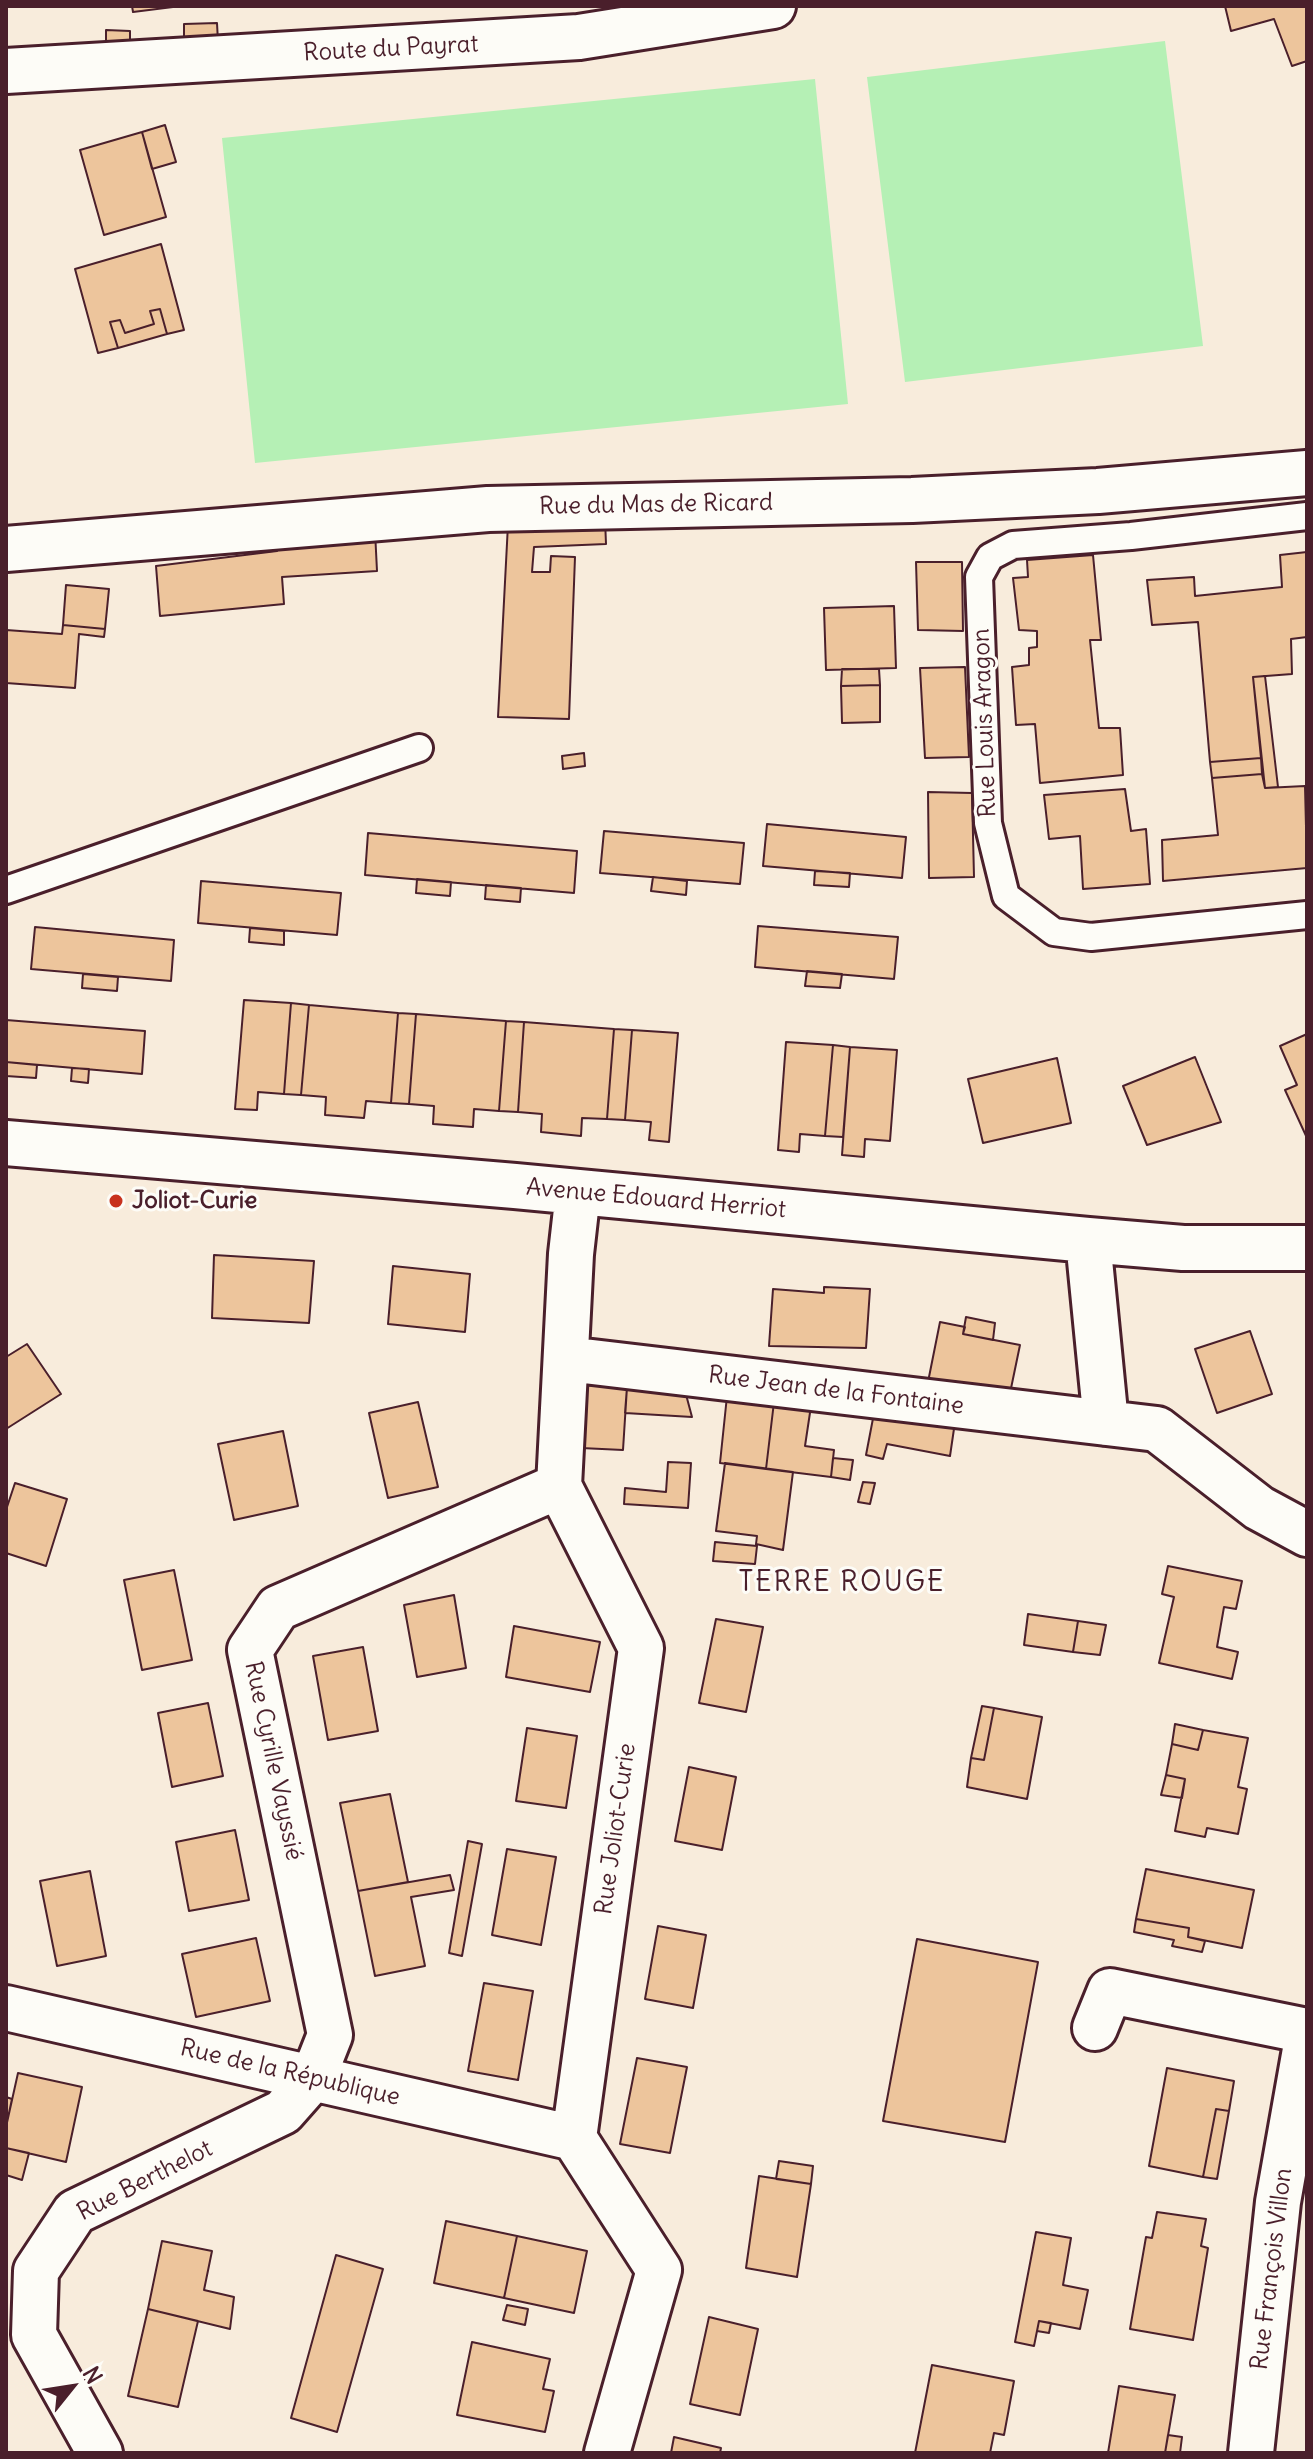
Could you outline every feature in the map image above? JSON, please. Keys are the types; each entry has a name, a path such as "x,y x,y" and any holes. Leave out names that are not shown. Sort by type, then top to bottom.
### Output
{"street":[{"name":"Route du Payrat","path":"6,71 579,37 773,6"},
{"name":"Rue du Mas de Ricard","path":"6,549 488,509 928,499 1098,491 1307,473"},
{"name":"Avenue Edouard Herriot","path":"6,1143 1183,1248 1307,1248"},
{"path":"559,1486 571,1254 578,1192"},
{"path":"1088,1240 1106,1423"},
{"name":"Rue Jean de la Fontaine","path":"567,1359 1157,1429 1259,1508 1305,1538"},
{"name":"Rue Cyrille Vayssié","path":"313,2078 330,2035 250,1650 278,1608 559,1486"},
{"name":"Rue Joliot-Curie","path":"559,1486 641,1648 574,2138"},
{"path":"1095,2028 1110,1991 1307,2031"},
{"name":"Rue de la République","path":"6,2008 574,2138"},
{"name":"Rue François Villon","path":"1251,2453 1278,2202 1307,2038"},
{"name":"Rue Berthelot","path":"100,2453 34,2335 36,2271 75,2212 283,2112 313,2078"},
{"path":"574,2138 659,2270 607,2453"}],"lane":[{"name":"Rue Louis Aragon","path":"1307,516 1131,536 1013,545 990,557 979,577 988,823 1006,896 1054,932 1091,937 1307,915"},
{"path":"6,890 419,748"}],"green space":[{"path":"1165,41 1203,346 905,382 867,77"},
{"path":"815,79 848,404 255,463 222,138"}],"building":[{"path":"132,6 181,6 133,12"},
{"path":"1225,6 1307,6 1307,61 1292,66 1274,19 1231,31"},
{"path":"217,23 218,42 184,42 184,24"},
{"path":"106,30 130,31 130,45 106,45"},
{"path":"165,125 176,162 152,169 142,132"},
{"path":"142,132 166,217 104,235 80,150"},
{"path":"161,244 184,330 167,334 160,309 150,311 154,324 125,333 120,320 110,322 118,348 98,353 75,269"},
{"path":"160,309 167,334 118,348 110,322 120,320 125,333 154,324 150,311"},
{"path":"605,519 606,544 534,547 532,572 550,572 551,556 575,557 569,719 498,717 508,524"},
{"path":"375,531 377,571 282,577 284,604 160,616 156,566 277,551 277,538"},
{"path":"1307,552 1307,637 1291,639 1292,674 1253,677 1261,758 1210,762 1198,622 1152,625 1147,580 1194,577 1195,596 1282,587 1280,555"},
{"path":"1093,555 1101,640 1090,640 1099,728 1120,728 1123,775 1040,783 1035,724 1016,725 1012,667 1029,665 1029,648 1037,647 1037,631 1019,630 1013,578 1028,577 1027,560"},
{"path":"916,562 962,562 963,631 918,630"},
{"path":"66,585 109,589 105,629 63,625"},
{"path":"894,606 896,668 826,670 824,608"},
{"path":"63,625 105,629 104,637 79,634 75,688 6,683 6,630 62,634"},
{"path":"965,667 969,757 925,758 920,668"},
{"path":"842,669 879,669 880,685 841,686"},
{"path":"1265,676 1278,787 1265,788 1253,677"},
{"path":"880,685 880,722 842,723 841,686"},
{"path":"584,753 585,766 563,769 562,756"},
{"path":"1261,758 1262,774 1212,778 1210,762"},
{"path":"1262,774 1265,788 1305,786 1307,868 1163,881 1162,840 1218,835 1212,778"},
{"path":"1125,789 1131,831 1146,829 1150,884 1083,889 1080,836 1049,839 1044,795"},
{"path":"928,792 972,793 974,877 929,878"},
{"path":"767,824 906,837 902,878 763,866"},
{"path":"604,831 744,843 740,884 600,873"},
{"path":"368,833 577,851 574,893 365,875"},
{"path":"815,871 850,873 849,887 814,885"},
{"path":"653,877 687,881 686,895 651,891"},
{"path":"417,879 451,882 450,896 416,893"},
{"path":"201,881 341,893 337,935 198,923"},
{"path":"486,885 521,888 520,902 485,899"},
{"path":"758,926 898,937 894,979 755,967"},
{"path":"35,927 174,940 171,981 31,969"},
{"path":"250,928 284,931 284,945 249,942"},
{"path":"807,971 842,974 840,988 805,986"},
{"path":"83,974 118,977 117,991 82,988"},
{"path":"244,1000 291,1003 284,1094 258,1092 257,1110 235,1109"},
{"path":"291,1003 309,1005 301,1095 284,1094"},
{"path":"309,1005 398,1013 391,1103 366,1101 364,1118 325,1115 326,1097 301,1095"},
{"path":"398,1013 416,1014 409,1104 391,1103"},
{"path":"416,1014 506,1021 499,1111 474,1109 473,1127 433,1124 434,1106 409,1104"},
{"path":"6,1020 145,1031 142,1074 6,1062"},
{"path":"506,1021 524,1022 518,1112 499,1111"},
{"path":"524,1022 614,1029 607,1119 582,1118 581,1136 541,1132 542,1114 518,1112"},
{"path":"614,1029 632,1030 625,1120 607,1119"},
{"path":"632,1030 678,1033 669,1142 649,1140 651,1122 625,1120"},
{"path":"1307,1034 1307,1138 1285,1090 1297,1085 1280,1046"},
{"path":"786,1042 833,1045 825,1136 800,1134 799,1152 778,1150"},
{"path":"833,1045 850,1047 843,1137 825,1136"},
{"path":"850,1047 897,1050 890,1141 865,1139 864,1157 842,1155"},
{"path":"1195,1057 1221,1122 1147,1145 1123,1086"},
{"path":"1057,1058 1071,1123 983,1143 968,1079"},
{"path":"6,1062 37,1065 36,1078 6,1076"},
{"path":"72,1068 89,1069 88,1083 71,1081"},
{"path":"214,1255 314,1261 309,1323 212,1318"},
{"path":"393,1266 470,1274 465,1332 388,1324"},
{"path":"824,1287 870,1289 866,1348 769,1346 773,1289 824,1293"},
{"path":"966,1317 995,1323 993,1340 963,1334"},
{"path":"940,1322 965,1327 963,1334 1020,1345 1009,1398 928,1382"},
{"path":"1250,1331 1272,1394 1217,1413 1195,1349"},
{"path":"27,1344 61,1394 6,1429 6,1357"},
{"path":"582,1385 627,1387 623,1450 581,1448"},
{"path":"627,1387 684,1387 692,1417 625,1413"},
{"path":"727,1396 774,1402 766,1469 720,1463"},
{"path":"418,1402 438,1487 388,1498 369,1413"},
{"path":"774,1402 811,1406 805,1446 834,1450 831,1477 766,1469"},
{"path":"875,1408 955,1422 950,1456 887,1444 883,1459 866,1455"},
{"path":"283,1431 298,1506 234,1520 218,1444"},
{"path":"833,1458 853,1460 850,1480 831,1477"},
{"path":"668,1462 691,1463 688,1508 624,1504 625,1488 666,1492"},
{"path":"725,1463 793,1472 783,1550 756,1544 757,1536 716,1531"},
{"path":"863,1482 875,1483 870,1504 858,1502"},
{"path":"15,1483 67,1499 46,1566 6,1553 6,1510"},
{"path":"715,1542 757,1546 755,1564 713,1561"},
{"path":"1168,1566 1242,1581 1236,1609 1224,1607 1217,1647 1238,1652 1232,1679 1159,1663 1174,1597 1162,1594"},
{"path":"174,1570 192,1660 142,1670 124,1580"},
{"path":"454,1595 466,1668 417,1677 404,1605"},
{"path":"1028,1614 1078,1621 1073,1652 1024,1645"},
{"path":"716,1619 763,1627 746,1712 699,1703"},
{"path":"1078,1621 1106,1625 1100,1655 1073,1652"},
{"path":"514,1626 600,1642 590,1692 506,1677"},
{"path":"363,1647 378,1731 328,1740 313,1656"},
{"path":"208,1703 223,1776 172,1787 158,1713"},
{"path":"982,1706 994,1708 984,1760 971,1758"},
{"path":"994,1708 1042,1717 1027,1799 967,1787 971,1758 984,1760"},
{"path":"1175,1724 1203,1730 1198,1750 1172,1744"},
{"path":"527,1728 577,1736 566,1808 516,1801"},
{"path":"1203,1730 1248,1738 1238,1787 1247,1789 1238,1834 1207,1828 1205,1837 1175,1831 1185,1779 1166,1775 1172,1744 1198,1750"},
{"path":"689,1767 736,1777 722,1850 675,1841"},
{"path":"1166,1775 1185,1779 1182,1798 1161,1795"},
{"path":"390,1794 408,1882 358,1891 340,1803"},
{"path":"235,1830 249,1900 189,1911 176,1842"},
{"path":"468,1841 482,1844 462,1956 449,1953"},
{"path":"507,1849 556,1857 541,1945 492,1935"},
{"path":"1146,1869 1254,1890 1242,1948 1188,1937 1189,1928 1136,1919"},
{"path":"90,1871 106,1956 57,1966 40,1881"},
{"path":"450,1875 454,1890 411,1897 425,1966 375,1976 358,1891"},
{"path":"1136,1919 1189,1928 1188,1937 1205,1941 1202,1952 1172,1946 1174,1940 1134,1932"},
{"path":"658,1926 706,1935 693,2008 645,1999"},
{"path":"256,1938 270,2001 196,2017 182,1954"},
{"path":"917,1939 1038,1962 1005,2142 883,2121"},
{"path":"484,1983 533,1991 518,2080 468,2071"},
{"path":"637,2058 687,2067 670,2153 620,2144"},
{"path":"1167,2068 1234,2081 1229,2111 1216,2109 1203,2177 1149,2166"},
{"path":"18,2073 82,2087 66,2162 6,2148 6,2127"},
{"path":"6,2097 12,2099 6,2127"},
{"path":"1216,2109 1229,2111 1217,2179 1203,2177"},
{"path":"6,2148 29,2153 22,2180 6,2175"},
{"path":"779,2161 813,2166 811,2184 776,2179"},
{"path":"759,2176 811,2184 797,2277 746,2268"},
{"path":"1157,2212 1206,2219 1201,2246 1208,2248 1193,2340 1130,2329 1146,2237 1152,2238"},
{"path":"446,2221 517,2236 504,2298 434,2283"},
{"path":"1036,2232 1071,2238 1063,2285 1088,2290 1080,2329 1039,2321 1034,2346 1015,2342"},
{"path":"517,2236 587,2251 574,2313 504,2298"},
{"path":"162,2241 212,2251 204,2290 234,2297 230,2329 148,2309"},
{"path":"336,2255 383,2269 337,2432 291,2418"},
{"path":"507,2305 528,2309 525,2325 503,2320"},
{"path":"148,2309 198,2321 178,2407 128,2396"},
{"path":"709,2317 758,2329 740,2415 690,2404"},
{"path":"1039,2321 1051,2323 1049,2333 1037,2331"},
{"path":"472,2342 550,2359 543,2389 554,2391 545,2432 457,2415"},
{"path":"932,2365 1014,2381 1004,2435 994,2433 990,2453 915,2453"},
{"path":"1119,2386 1175,2395 1165,2453 1108,2453"},
{"path":"1168,2435 1182,2437 1180,2453 1165,2453"},
{"path":"674,2437 721,2448 720,2453 671,2453"}],"place":[{"name":"Joliot-Curie","path":"116,1201"}],"district":[{"name":"TERRE ROUGE","path":"842,1583"}]}
